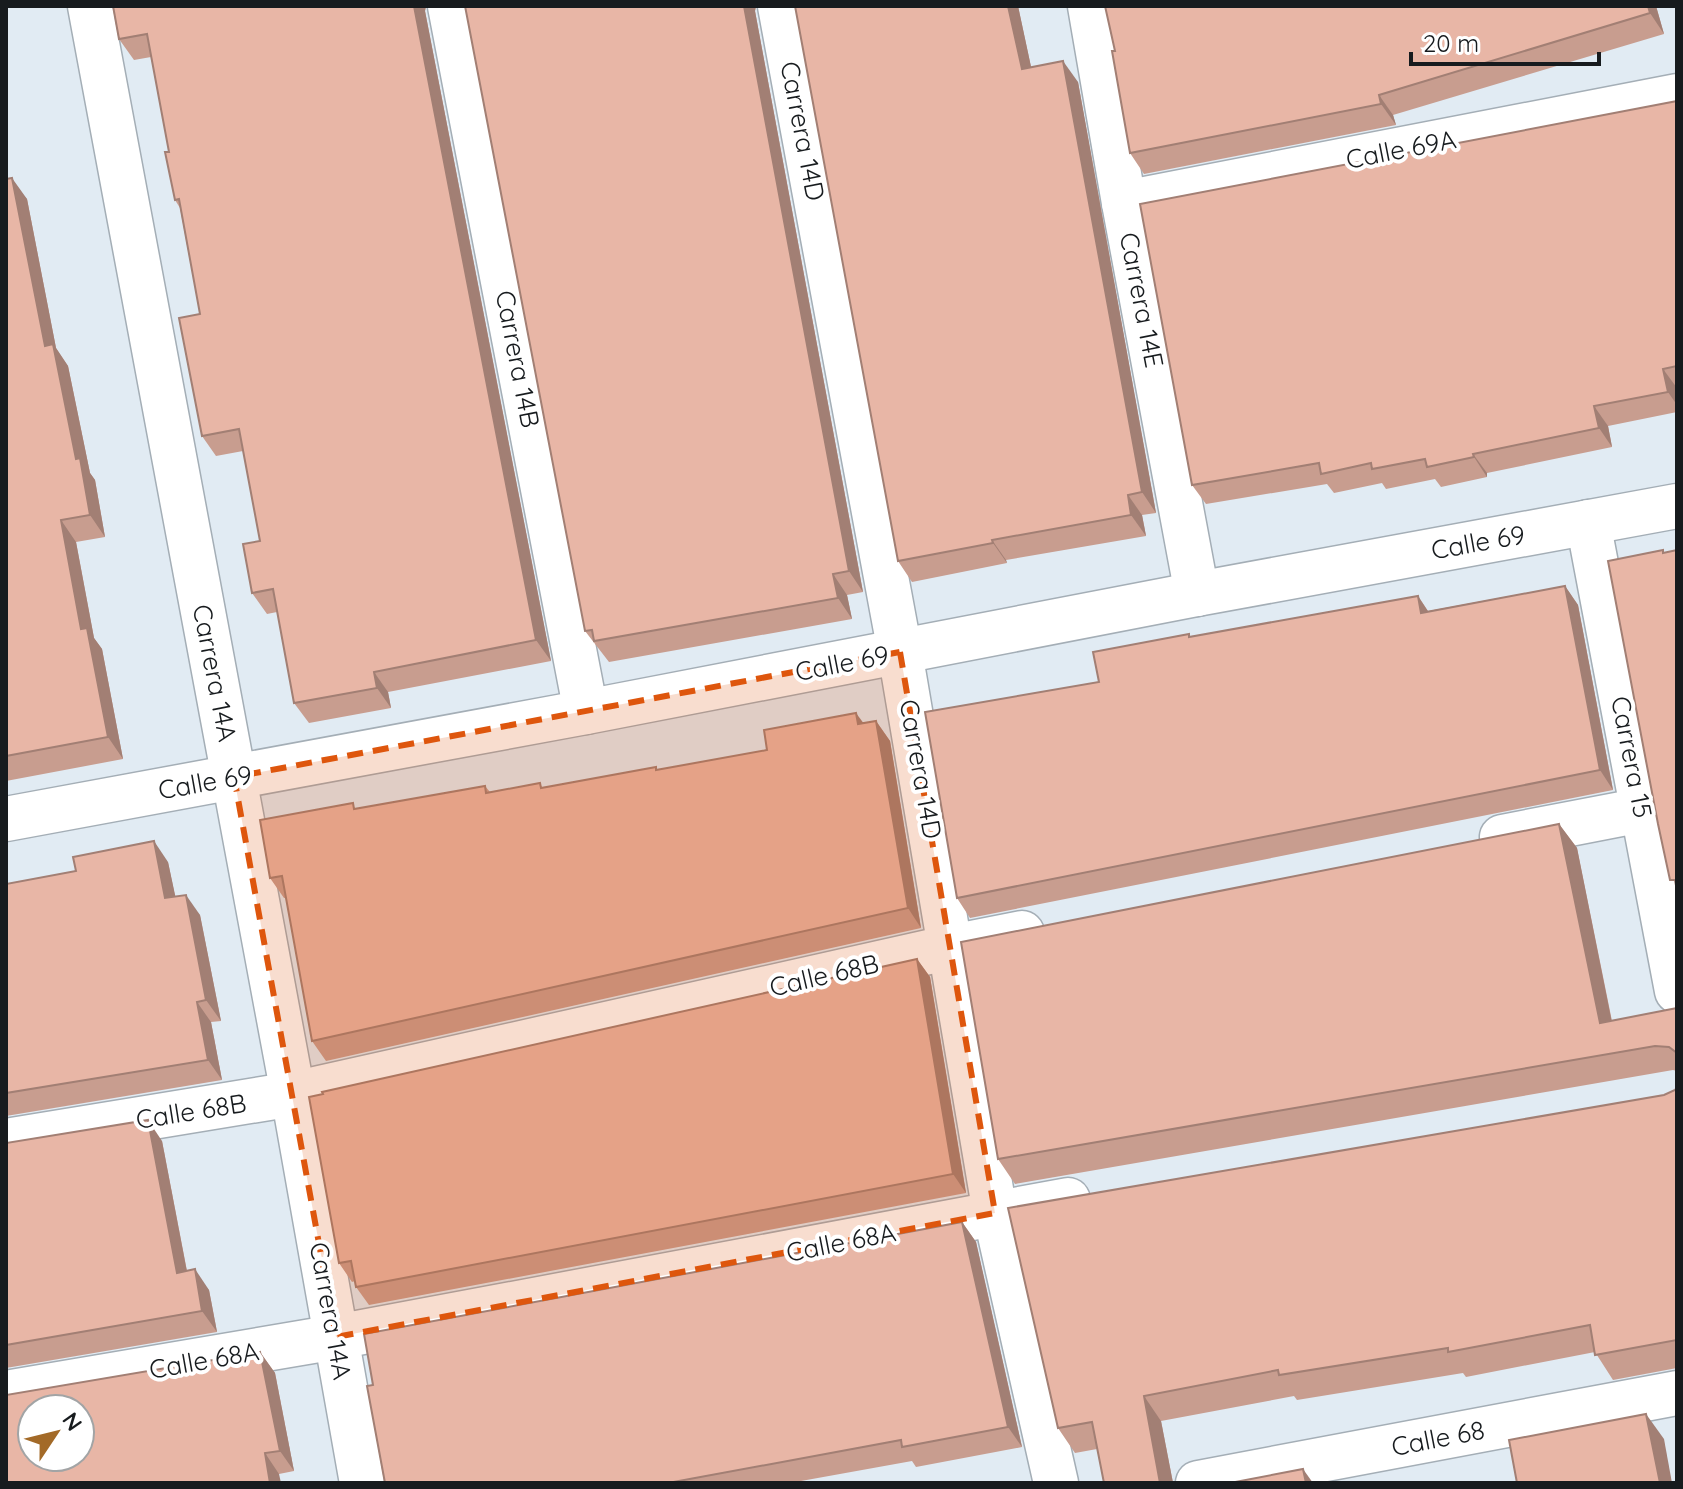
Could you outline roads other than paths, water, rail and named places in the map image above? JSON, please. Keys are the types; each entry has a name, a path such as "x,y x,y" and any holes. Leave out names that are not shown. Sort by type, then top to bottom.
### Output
{"street":[{"name":"Carrera 14A","path":"90,6 293,1094 362,1483"},
{"name":"Carrera 14B","path":"450,6 586,712"},
{"name":"Carrera 14D","path":"780,6 900,652 995,1213 1056,1483"},
{"name":"Carrera 14E","path":"1090,6 1197,594"},
{"name":"Calle 69A","path":"1124,203 1677,96"},
{"name":"Calle 69","path":"6,819 1677,506"},
{"name":"Carrera 15","path":"1588,522 1677,991"},
{"path":"1458,846 1642,810"},
{"name":"Calle 68B","path":"6,1141 293,1094 1059,925"},
{"name":"Calle 68A","path":"6,1393 336,1337 1103,1194"},
{"name":"Calle 68","path":"1198,1483 1677,1393"}]}
